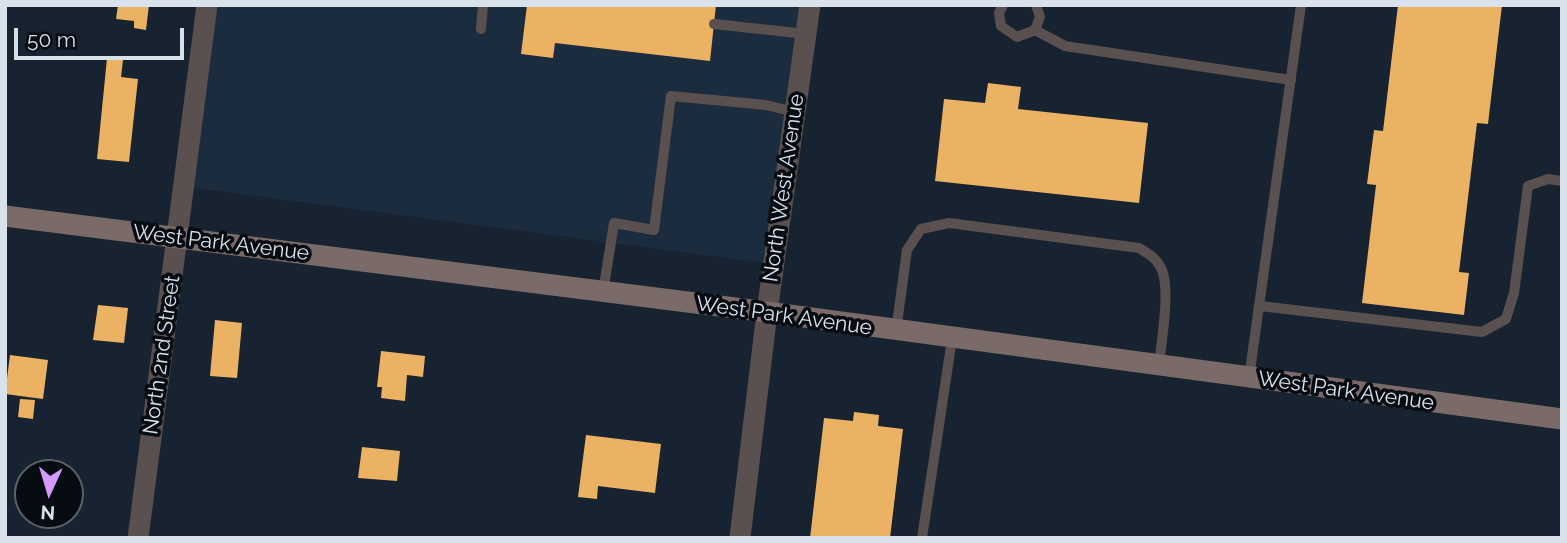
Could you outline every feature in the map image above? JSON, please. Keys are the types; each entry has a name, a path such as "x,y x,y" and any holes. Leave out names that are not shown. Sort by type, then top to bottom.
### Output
{"main road":[{"name":"West Park Avenue","path":"5,216 767,312 1562,419"}],"street":[{"name":"North 2nd Street","path":"138,538 207,5"},
{"name":"North West Avenue","path":"740,538 767,312 810,5"}],"lane":[{"path":"481,29 483,5"},
{"path":"1000,6 1001,26 1010,35 1024,37 1035,30 1040,18 1036,5"},
{"path":"1249,378 1301,5"},
{"path":"714,24 806,34"},
{"path":"1035,30 1065,46 1291,80"},
{"path":"603,292 614,223 654,230 671,96 766,104 795,112"},
{"path":"1260,306 1482,332 1506,319 1514,293 1528,186 1548,179 1562,181"},
{"path":"896,331 907,250 921,229 949,223 1112,244 1139,248 1153,256 1161,267 1165,281 1159,366"},
{"path":"922,538 952,339"}],"shaded area":[{"path":"210,5 808,5 773,264 187,187"}],"building":[{"path":"118,5 149,5 146,30 134,28 134,21 116,19"},
{"path":"527,5 716,5 710,61 555,43 553,58 521,54"},
{"path":"1398,5 1502,5 1488,124 1477,123 1459,272 1469,273 1464,315 1362,303 1376,185 1367,184 1374,130 1383,131"},
{"path":"107,58 123,60 121,77 138,79 129,162 97,159"},
{"path":"988,83 1021,87 1018,109 1148,123 1139,203 935,181 944,99 985,103"},
{"path":"98,305 128,308 124,343 93,340"},
{"path":"215,320 242,323 237,378 210,376"},
{"path":"381,351 425,356 423,377 407,375 405,401 381,398 382,387 377,387"},
{"path":"10,355 48,360 43,399 5,394"},
{"path":"20,399 35,400 33,419 18,417"},
{"path":"854,412 879,415 878,426 903,429 890,538 810,538 824,418 853,421"},
{"path":"586,435 661,444 655,493 598,486 597,499 578,497"},
{"path":"362,447 400,451 397,481 358,478"}]}
